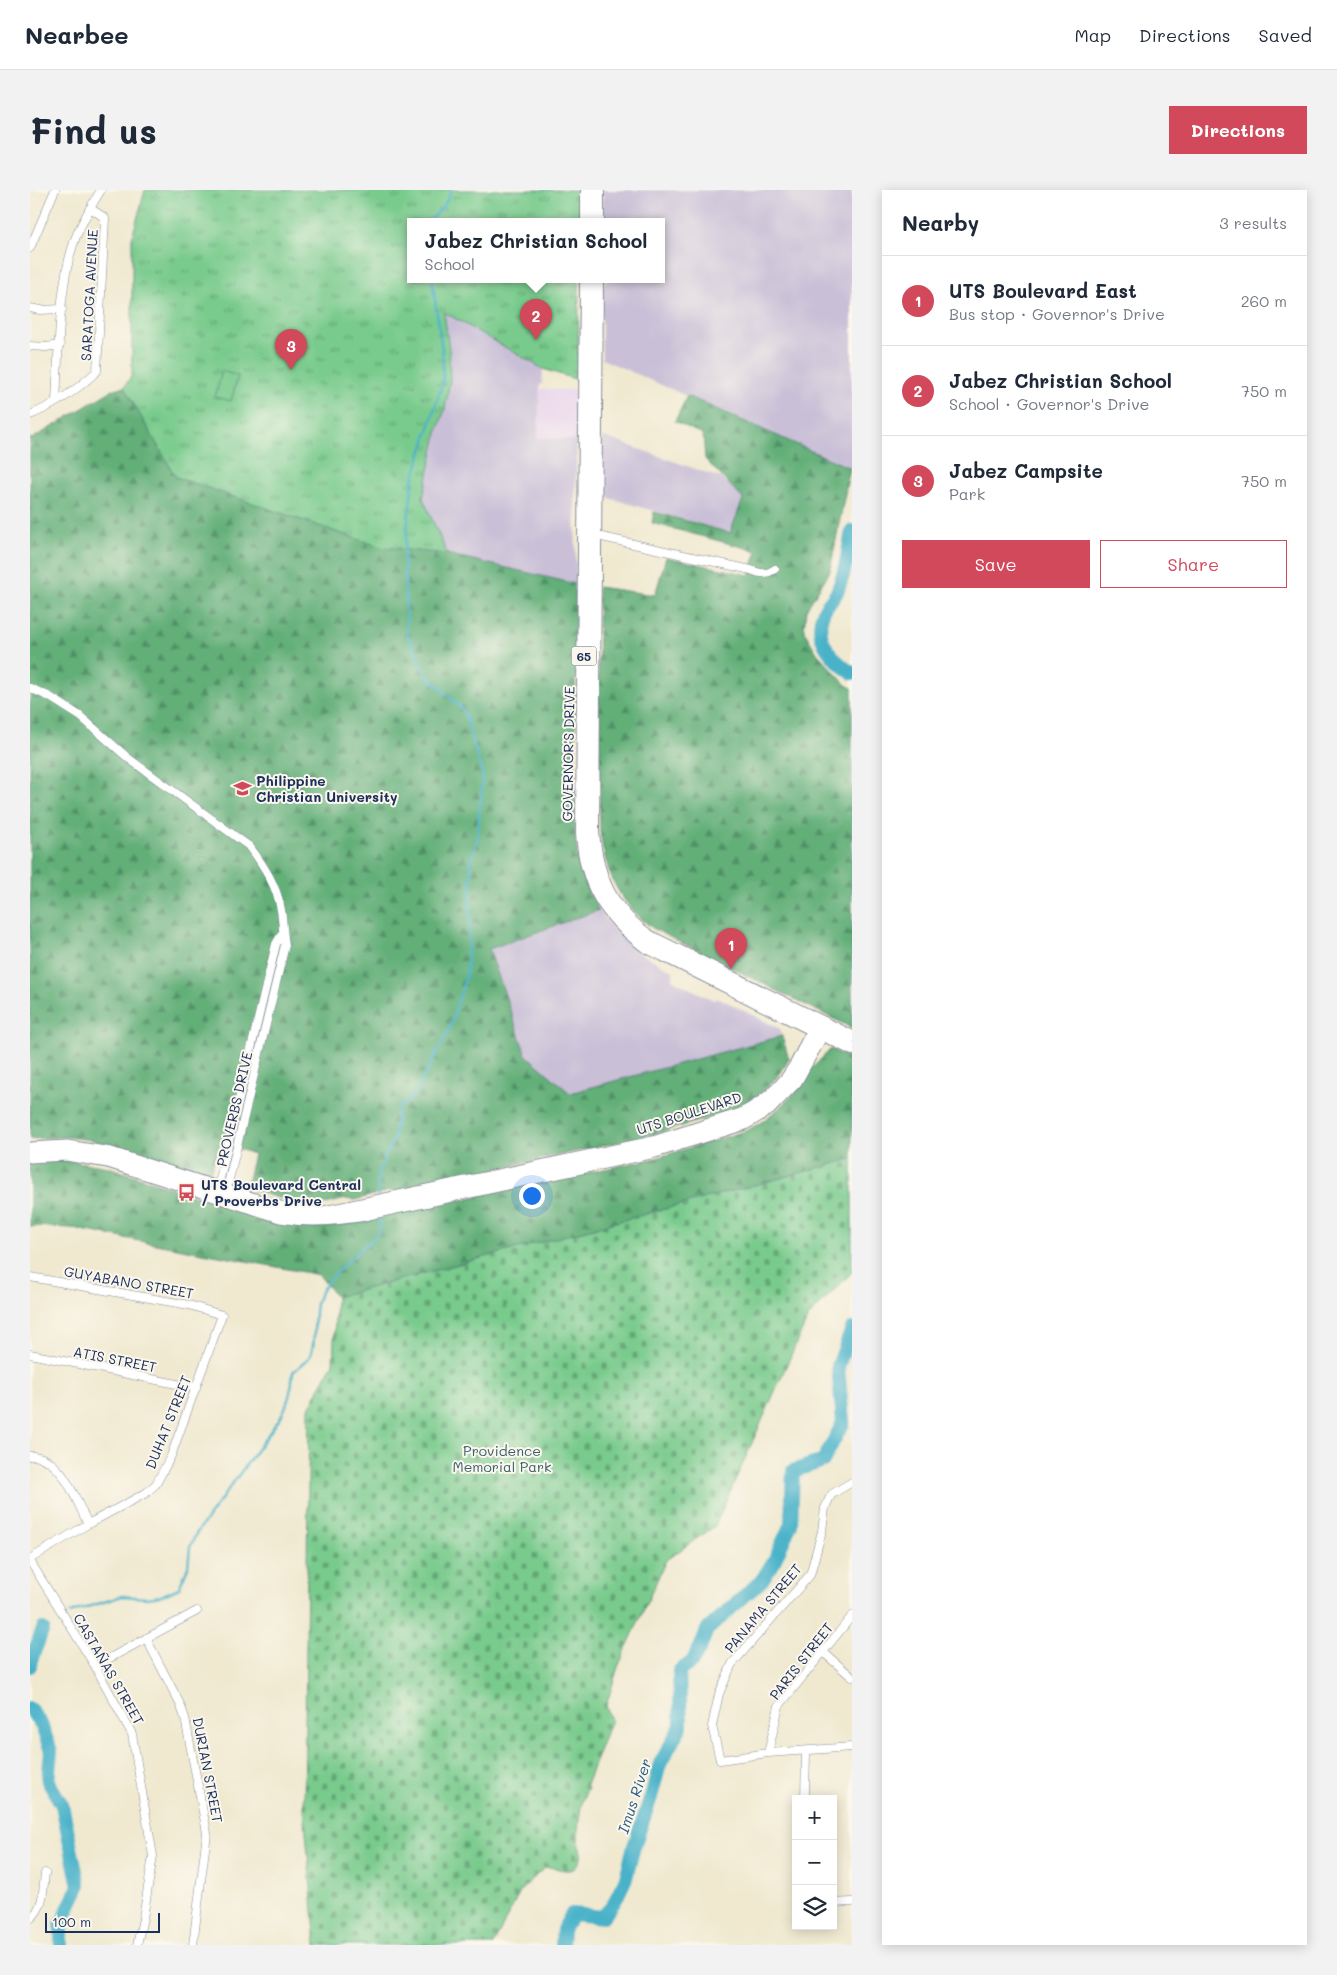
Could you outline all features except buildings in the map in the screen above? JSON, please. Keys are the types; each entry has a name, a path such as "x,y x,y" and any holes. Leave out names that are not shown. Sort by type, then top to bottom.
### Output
{"highway":[{"path":"587,190 587,218"},
{"path":"598,190 598,218"},
{"name":"GOVERNOR'S DRIVE","path":"586,283 593,832 597,862 605,888 626,918 650,937 819,1029 852,1050"},
{"name":"GOVERNOR'S DRIVE","path":"590,534 597,283"},
{"name":"GOVERNOR'S DRIVE","path":"819,1029 852,1037"}],"main road":[{"name":"UTS BOULEVARD","path":"30,1148 67,1146 97,1150 222,1191 280,1217 303,1221 326,1220 392,1203 655,1152 745,1124 770,1109 788,1091 803,1071 819,1029"},
{"name":"UTS BOULEVARD","path":"30,1157 66,1155 88,1157 222,1191"}],"street":[{"path":"30,248 33,234 55,190"},
{"path":"56,401 62,309 67,272 77,235 101,190"},
{"name":"SARATOGA AVENUE","path":"30,415 42,410 81,386 97,371 105,218 90,208"},
{"path":"30,308 40,310 62,309"},
{"path":"30,346 46,347 60,345"},
{"path":"590,534 762,574 767,574 775,569"},
{"name":"PROVERBS DRIVE","path":"30,688 50,696 80,716 128,758 250,847 264,866 275,887 282,911 283,932 276,944 222,1191"},
{"name":"GUYABANO STREET","path":"30,1277 189,1305 222,1315"},
{"name":"DUHAT STREET","path":"30,1560 88,1524 146,1493 156,1484 171,1456 222,1315"},
{"name":"ATIS STREET","path":"30,1354 196,1388"},
{"path":"30,1456 43,1458 64,1475 88,1524"},
{"name":"PANAMA STREET","path":"768,1753 720,1760 712,1726 719,1694 732,1664 810,1575 822,1531 825,1508 829,1499 832,1494 852,1482"},
{"name":"CASTAÑAS STREET","path":"30,1560 95,1666 132,1734 153,1856 137,1945"},
{"path":"95,1666 198,1611"},
{"name":"PARIS STREET","path":"768,1753 779,1706 852,1616"},
{"name":"DURIAN STREET","path":"146,1638 186,1718 207,1833 193,1945"},
{"path":"823,1652 852,1677"},
{"path":"768,1753 852,1747"},
{"path":"805,1795 806,1751"},
{"path":"30,1919 36,1914 41,1903 45,1873"},
{"path":"837,1903 852,1902"}],"shaded area":[{"path":"603,190 852,190 852,466 850,468 602,359 602,287 606,283 665,283 665,218 603,218"},
{"path":"443,311 543,369 542,384 540,384 538,438 577,440 575,501 576,584 447,554 423,498 438,429 445,409 450,380 449,349"},
{"path":"540,389 578,390 577,440 538,439"},
{"path":"602,436 721,478 743,498 731,533 602,496"},
{"path":"599,910 614,930 640,953 673,971 673,980 713,1000 719,998 780,1029 782,1036 570,1093 526,1055 489,949"}],"green space":[{"path":"145,190 580,190 579,218 407,218 407,283 579,283 578,380 543,369 444,312 449,349 450,380 445,409 438,429 423,498 447,554 381,547 176,477 124,387 132,375 132,238"},
{"path":"222,371 238,376 231,401 215,397"},
{"name":"Philippine Christian University","path":"124,387 176,477 381,547 447,554 576,584 575,832 577,854 582,872 599,910 489,949 526,1055 570,1093 782,1036 789,1059 780,1074 767,1088 750,1101 719,1115 651,1135 398,1191 389,1191 355,1200 343,1200 324,1204 294,1201 246,1188 254,1154 220,1143 209,1176 92,1140 68,1137 30,1139 30,438 32,439 114,389"},
{"path":"687,396 850,468 830,571 806,610 804,631 817,653 846,685 852,688 852,1028 654,929 631,908 623,897 610,874 606,861 600,831 598,587 655,595 666,557 749,575 757,551 652,523 654,512 730,533 743,499 705,459 703,435 675,421"},
{"path":"831,1049 852,1059 852,1159 336,1297 319,1275 71,1228 30,1226 30,1163 66,1160 108,1167 279,1223 307,1228 328,1227 361,1221 656,1158 748,1130 763,1121 784,1104 798,1089 811,1069"},
{"name":"Providence Memorial Park","path":"852,1159 852,1272 808,1317 715,1526 666,1560 618,1667 606,1706 611,1720 586,1785 588,1789 581,1806 578,1839 581,1859 578,1865 571,1870 544,1868 521,1890 493,1945 316,1945 304,1810 309,1408 333,1363 336,1297"}],"waterway":[{"path":"432,218 442,207 451,190"},
{"path":"378,1197 378,1173 394,1138 398,1111 401,1105 409,1100 418,1089 450,1027 466,976 470,925 471,861 477,840 483,776 464,711 426,674 407,634 404,553 413,480 443,381 442,349 433,283"},
{"name":"Imus River","path":"852,531 842,579 836,594 824,610 820,631 826,648 831,655 852,673"},
{"path":"70,1613 122,1596 147,1598 161,1596 179,1588 188,1567 190,1547 196,1534 286,1407 290,1396 293,1372 307,1360 312,1351 317,1300 321,1292 335,1274 379,1233 379,1215"},
{"name":"Imus River","path":"562,1945 563,1930 572,1914 603,1917 615,1901 626,1878 660,1764 681,1726 679,1671 692,1662 707,1630 762,1580 775,1559 791,1524 793,1471 823,1461 843,1423 838,1366 852,1329"},
{"path":"30,1666 43,1629"},
{"path":"30,1709 41,1724 51,1751 48,1781 62,1805 79,1886 61,1924 61,1945"}],"place":[{"name":"Jabez Christian School","path":"536,340"},
{"name":"Jabez Campsite","path":"291,370"},
{"name":"Philippine Christian University","path":"242,788"},
{"name":"UTS Boulevard East","path":"731,969"},
{"name":"UTS Boulevard Central / Proverbs Drive","path":"187,1192"}]}
